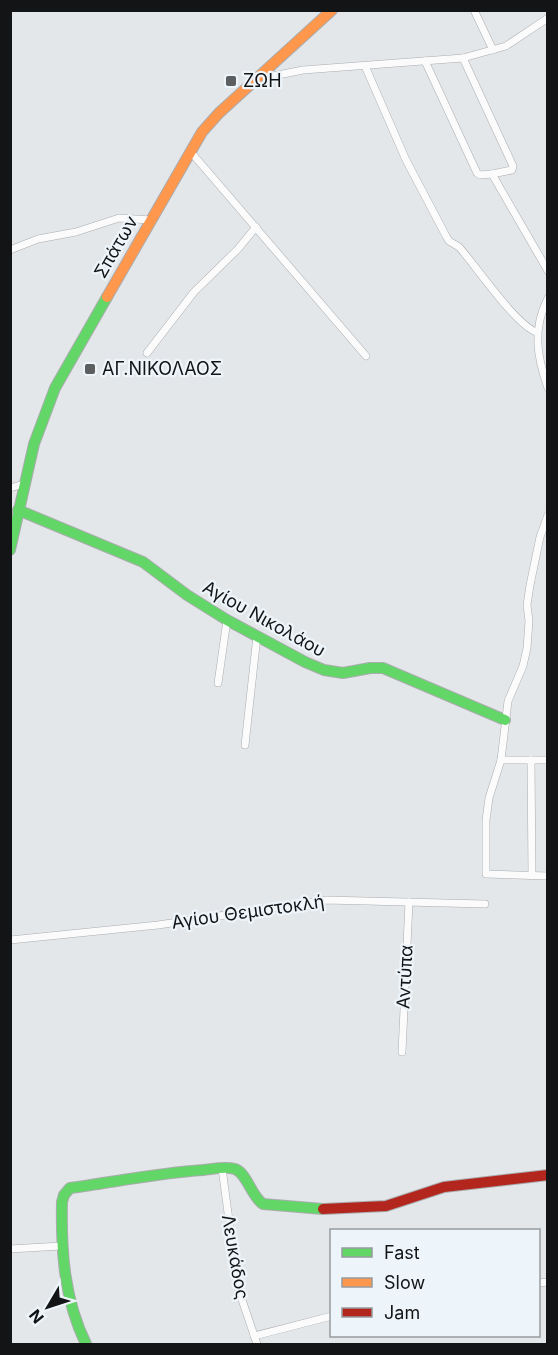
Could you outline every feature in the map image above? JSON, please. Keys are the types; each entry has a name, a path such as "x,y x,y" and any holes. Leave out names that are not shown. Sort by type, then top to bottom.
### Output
{"street":[{"name":"Σπάτων","path":"10,550 24,484 45,411 55,388 190,151 210,122 332,10"},
{"path":"474,10 493,50"},
{"path":"262,72 273,76 303,70 463,58 493,50 520,38 548,18"},
{"path":"425,61 477,173 492,174 512,170 513,166 463,58"},
{"path":"365,66 406,160 449,241 459,247 528,329 536,332"},
{"path":"190,151 366,356"},
{"path":"492,174 548,271"},
{"path":"10,250 119,218 151,220"},
{"path":"147,353 194,291 238,249 255,227"},
{"path":"548,298 536,332 536,346 548,388"},
{"path":"10,488 24,484"},
{"name":"Αγίου Νικολάου","path":"18,510 143,562 187,595 227,620 305,662 324,670 343,673 383,668 505,720"},
{"path":"548,514 537,551 527,605 529,621 527,648 523,666 508,701 501,760 489,798 486,820 486,874 548,876"},
{"path":"537,551 548,553"},
{"path":"218,683 227,620"},
{"path":"245,745 257,636"},
{"path":"501,760 548,760"},
{"path":"531,760 532,876"},
{"name":"Αγίου Θεμιστοκλή","path":"10,940 158,925 206,916 326,900 486,904"},
{"name":"Αντύπα","path":"402,1052 409,902"},
{"path":"86,1344 76,1323 61,1246 62,1202 70,1188 222,1168 235,1169 242,1173 255,1199 263,1204 313,1209 386,1206 420,1197 444,1187 548,1175"},
{"name":"Λευκάδος","path":"222,1168 238,1288 257,1344"},
{"path":"10,1249 61,1246"},
{"path":"254,1336 330,1317"}],"traffic: fast":[{"path":"10,550 34,444 55,388 107,297"},
{"path":"18,510 143,562 187,595 227,620 305,662 324,670 343,673 383,668 505,720"},
{"path":"86,1344 68,1292 63,1257 62,1202 70,1188 169,1173 227,1168 239,1171 263,1204 323,1209"}],"traffic: slow":[{"path":"107,297 202,132 219,113 332,10"}],"traffic: jam":[{"path":"323,1209 386,1206 444,1187 548,1175"}],"place":[{"name":"ΖΩΗ","path":"231,81"},
{"name":"ΑΓ.ΝΙΚΟΛΑΟΣ","path":"90,369"}]}
